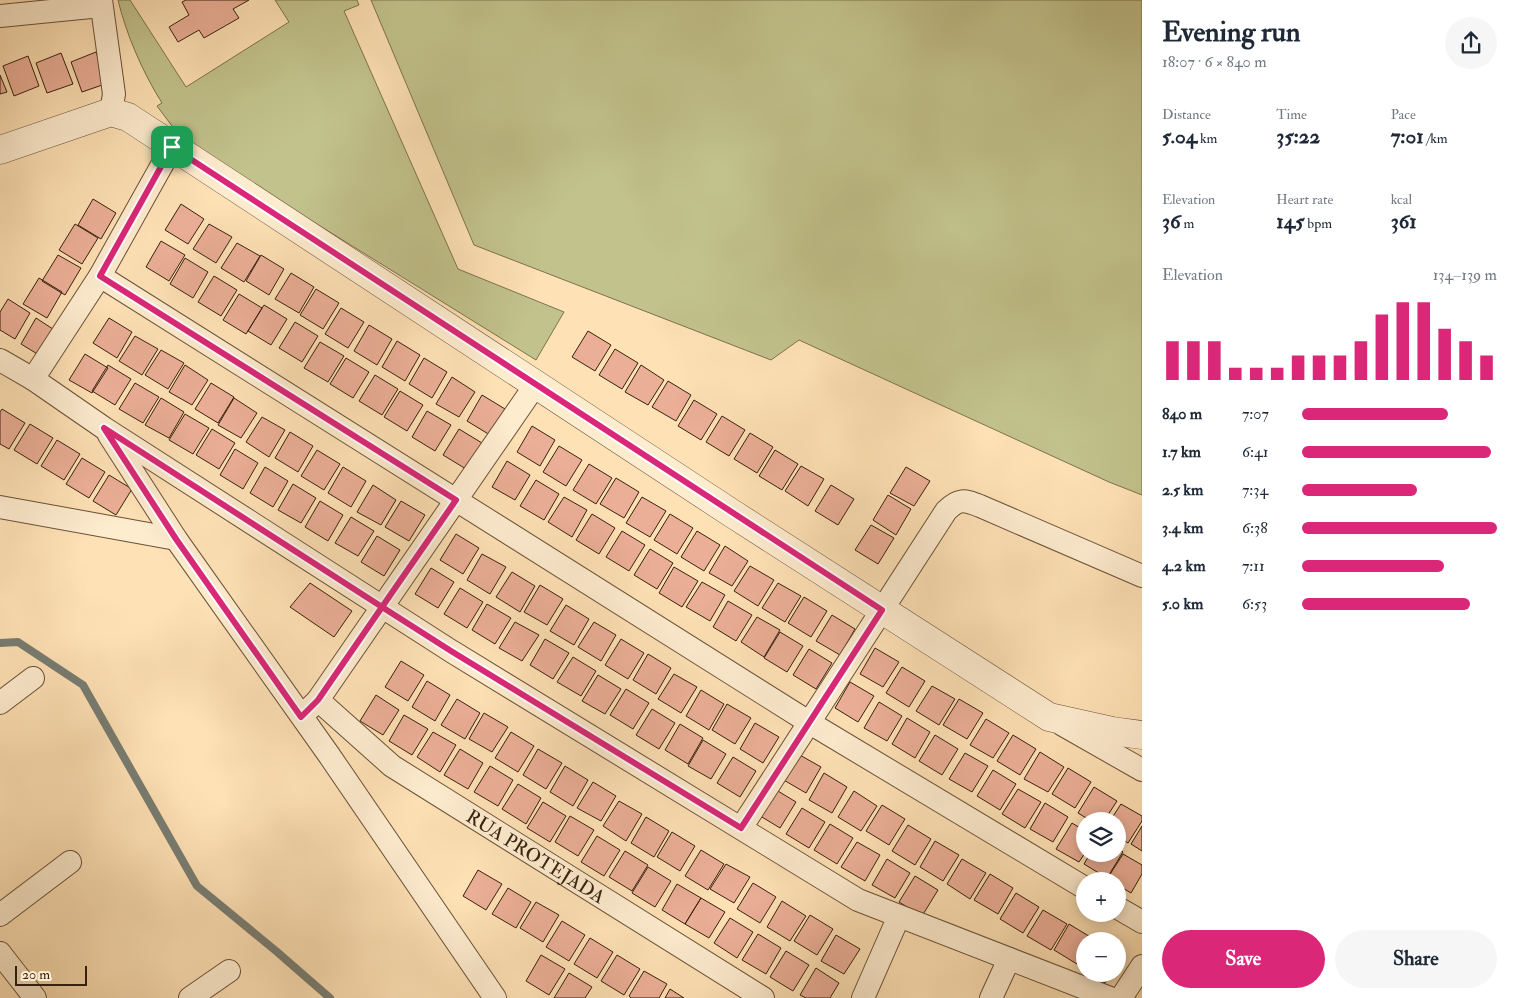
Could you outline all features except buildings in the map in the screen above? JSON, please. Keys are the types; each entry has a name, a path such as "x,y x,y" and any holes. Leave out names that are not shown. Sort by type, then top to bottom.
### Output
{"street":[{"path":"0,16 101,3 114,94 111,112"},
{"path":"0,150 111,112 128,117 882,610 1049,717 1142,770"},
{"path":"33,380 100,276 172,147"},
{"path":"100,276 809,722 1076,883"},
{"path":"0,360 459,656 858,900 1110,998"},
{"path":"301,717 318,700 536,384"},
{"path":"104,428 176,539 495,998"},
{"path":"741,828 946,511 955,502 966,500 1142,576"},
{"path":"0,507 176,539"},
{"path":"0,703 33,678"},
{"name":"RUA PROTEJADA","path":"318,700 392,766 763,998"},
{"path":"1049,717 1112,731 1142,735"},
{"path":"0,915 70,862"},
{"path":"1126,913 1142,922"},
{"path":"863,998 899,916"},
{"path":"0,954 35,998"},
{"path":"991,998 1009,959"},
{"path":"1121,998 1142,966"},
{"path":"190,998 229,970"}],"green space":[{"path":"118,0 130,0 186,87 289,22 275,0 357,0 359,5 344,11 458,269 564,312 536,360 254,185 175,130 157,106 162,103 136,53"},
{"path":"371,0 1142,0 1142,495 1109,482 799,340 771,360 474,245"}],"waterway":[{"path":"0,643 18,642 83,685 197,886 330,998"}],"route":[{"path":"172,147 100,276 456,500 382,607 104,428 176,539 301,717 318,700 382,607 741,828 882,610 172,147"}]}
